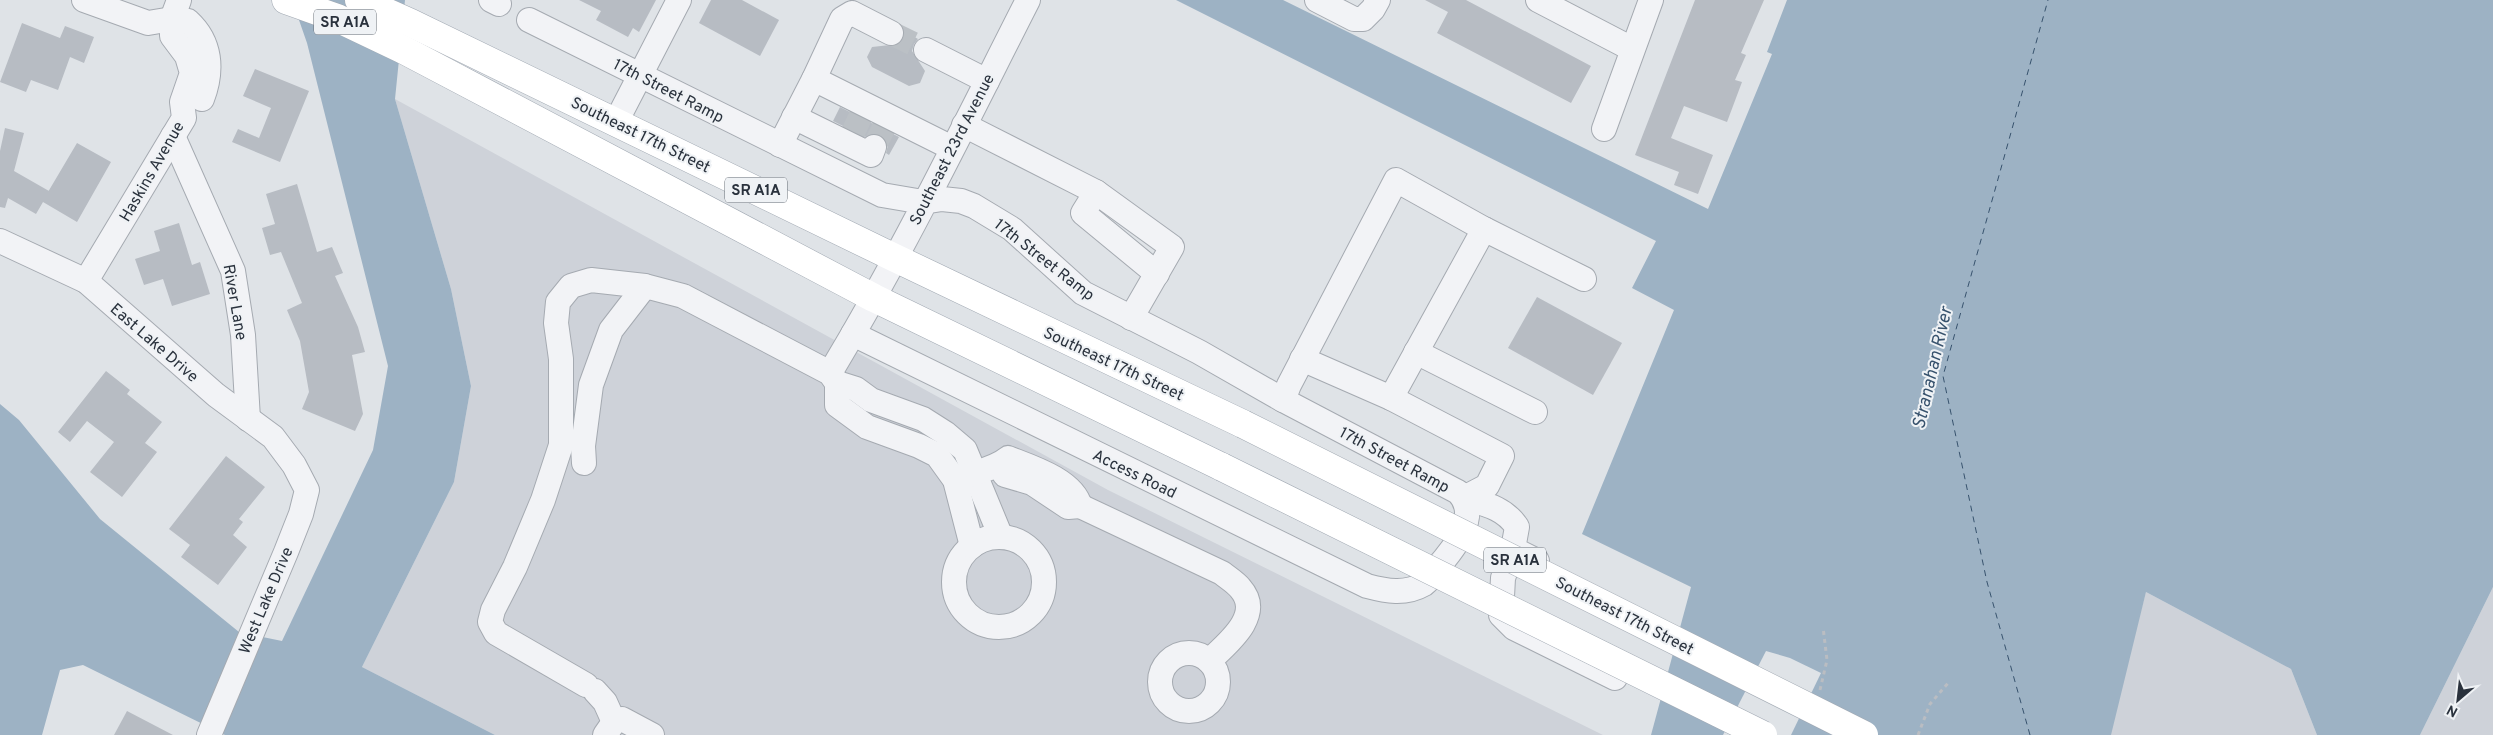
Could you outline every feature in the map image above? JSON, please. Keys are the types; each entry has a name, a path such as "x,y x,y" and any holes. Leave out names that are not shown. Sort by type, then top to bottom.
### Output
{"main road":[{"name":"Southeast 17th Street","path":"286,0 337,18 402,49 874,298 1222,467 1763,735"},
{"name":"Southeast 17th Street","path":"359,0 411,22 895,258 1243,424 1864,735"}],"street":[{"path":"84,0 148,23 175,10"},
{"path":"616,122 639,74 679,0"},
{"name":"Southeast 23rd Avenue","path":"874,298 1028,0"},
{"path":"1317,0 1354,18 1363,19 1373,9 1378,0"},
{"path":"1538,0 1632,49"},
{"path":"1604,129 1651,0"},
{"name":"Haskins Avenue","path":"86,281 179,127 182,102 192,72 187,56 172,36 175,10"},
{"path":"780,145 842,19 852,13 891,33"},
{"name":"17th Street Ramp","path":"530,20 882,195 923,202 942,199 961,201 974,206 1012,229 1083,293 1199,352 1283,400 1458,492 1464,498 1467,505 1466,526 1449,555"},
{"path":"926,50 987,81"},
{"path":"814,79 864,109 952,148"},
{"path":"794,117 849,139 871,155 874,147"},
{"path":"964,125 1096,192 1172,246 1131,318"},
{"name":"River Lane","path":"179,127 233,271 243,335 248,419"},
{"path":"1283,400 1302,359 1396,180 1584,279"},
{"path":"1391,398 1484,228"},
{"name":"East Lake Drive","path":"0,240 86,281 216,396 273,437 294,465"},
{"path":"652,735 630,722 622,720 610,729 605,702 590,688 496,633 492,628 491,615 515,567 543,500 561,445 561,359 556,323 558,302 571,286 591,280 645,286 683,296 833,378"},
{"path":"584,463 583,446 591,385 611,330 645,286"},
{"path":"874,298 853,334 833,378 837,405 867,427 919,446 937,455 964,476 1000,537"},
{"name":"Access Road","path":"853,334 1367,586 1395,593 1424,584 1449,555"},
{"path":"1416,352 1535,412"},
{"path":"1302,359 1391,398 1502,456 1487,486 1464,498"},
{"name":"West Lake Drive","path":"209,735 301,514 307,490 294,465"},
{"path":"964,476 999,466 1005,475 1032,483 1068,508 1080,506 1222,573 1241,589 1248,606 1246,620 1209,661"},
{"path":"964,476 972,546"},
{"path":"1464,498 1487,504 1509,515 1517,527 1513,549 1503,578 1501,615 1514,628 1615,678"},
{"path":"1000,537 1015,540 1028,547 1038,558 1043,572 1044,587 1040,601 1032,613 1020,622 1006,627 991,626 977,621 966,612 958,599 954,585 956,570 962,557 972,546 986,539 1000,537"},
{"path":"1513,549 1618,602"}],"path":[{"path":"1820,694 1827,660 1822,627"},
{"path":"1918,735 1930,704 1949,682"}],"shaded area":[{"path":"395,99 1108,490 1603,735 495,735 362,667 454,482 471,386 451,289"},
{"path":"2493,587 2493,735 2420,735"},
{"path":"2146,592 2291,669 2317,735 2108,735"}],"water":[{"path":"292,0 405,0 395,99 451,289 471,386 454,482 362,667 495,735 225,735 83,665 60,670 42,735 0,735 0,404 19,420 100,519 239,632 282,641 373,450 388,366 307,43"},
{"name":"Stranahan River","path":"1176,0 1283,0 1708,209 1772,54 1767,52 1787,0 2493,0 2493,587 2420,735 2317,735 2291,669 2146,592 2111,735 1651,735 1691,587 1582,534 1674,310 1632,288 1656,241"}],"pier":[{"path":"1766,651 1790,658 1821,673 1791,735 1723,735"}],"building":[{"path":"579,0 656,0 639,32 633,28 628,37 596,20 601,11"},
{"path":"711,0 742,0 779,20 760,56 699,23"},
{"path":"1425,0 1466,0 1591,66 1571,103 1437,33 1448,12"},
{"path":"1695,0 1764,0 1741,53 1746,55 1735,80 1742,82 1727,122 1684,106 1671,138 1713,155 1698,194 1674,185 1679,172 1635,155"},
{"path":"22,23 60,38 65,26 94,37 84,63 70,57 58,90 31,80 26,92 0,82"},
{"path":"904,31 918,39 912,51 925,71 920,83 909,86 872,67 867,57 872,47 899,44 903,39"},
{"path":"255,69 309,91 280,162 232,142 238,129 259,138 271,108 243,96"},
{"path":"840,107 899,137 889,155 886,153 888,145 879,134 871,134 865,137 833,121"},
{"path":"5,128 24,133 14,171 49,191 77,143 111,162 77,222 43,202 36,214 8,198 5,208 0,207 0,151"},
{"path":"297,184 317,252 332,247 343,273 335,276 358,327 365,352 352,355 363,414 355,431 302,409 309,392 300,341 287,310 302,303 281,252 270,255 262,228 275,224 266,194"},
{"path":"179,223 192,265 200,262 210,294 172,306 163,279 144,285 135,259 160,251 154,231"},
{"path":"1537,297 1622,343 1593,395 1508,348"},
{"path":"106,371 130,390 127,394 162,422 145,443 157,452 122,497 90,472 114,442 87,421 70,442 58,432"},
{"path":"226,456 265,487 239,519 243,522 233,535 247,547 218,585 181,557 190,545 169,529"},
{"path":"127,711 173,735 114,735"}],"ferry route":[{"path":"2030,735 1987,582 1943,376 2048,0"}],"tunnel":[{"path":"891,33 926,50"},
{"path":"852,135 862,113"},
{"path":"874,147 885,125"}]}
